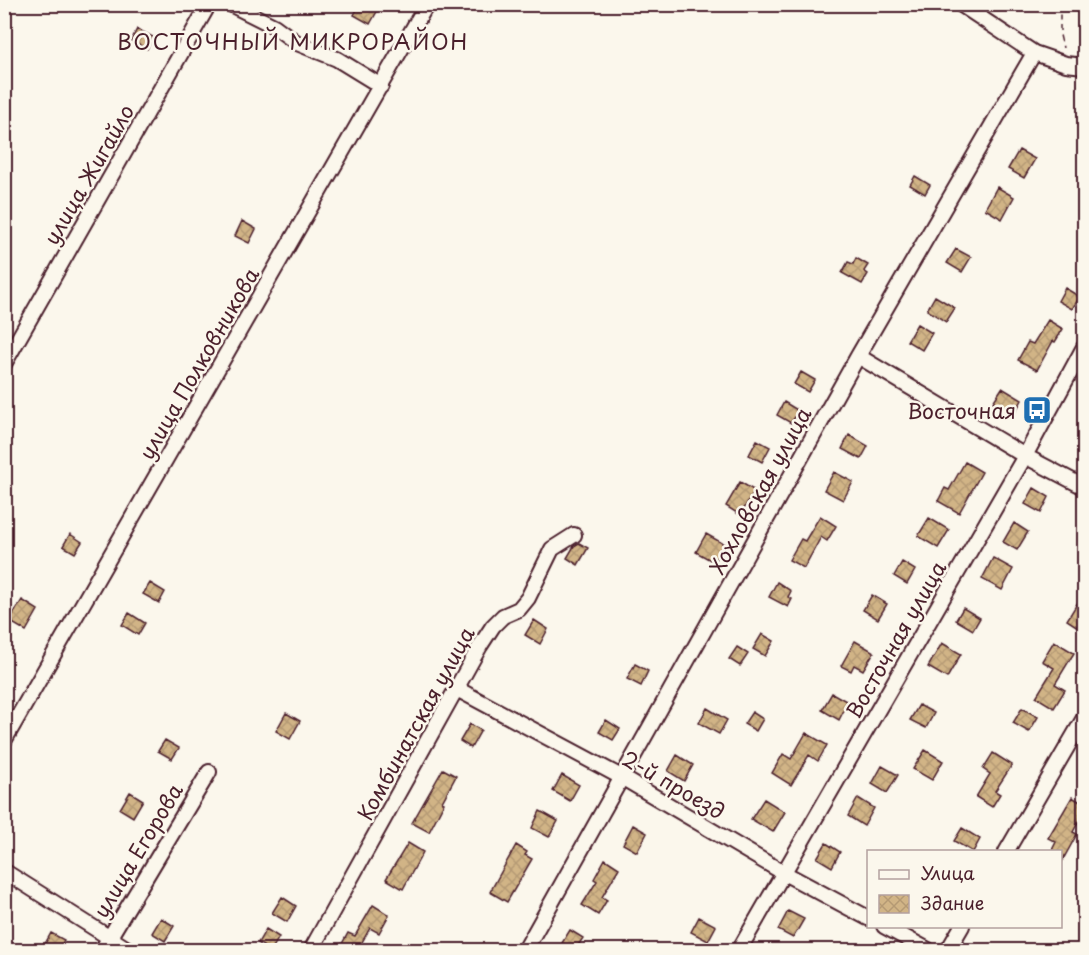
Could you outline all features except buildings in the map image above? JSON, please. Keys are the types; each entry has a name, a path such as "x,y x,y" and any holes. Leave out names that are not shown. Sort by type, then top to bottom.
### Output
{"street":[{"name":"улица Жигайло","path":"4,364 209,4"},
{"path":"230,4 274,26 297,43 337,59 381,86"},
{"name":"улица Полковникова","path":"4,741 427,4"},
{"path":"960,4 1034,53 1065,64 1084,66"},
{"name":"Хохловская улица","path":"525,951 858,356 1034,53"},
{"name":"Восточная улица","path":"739,951 1025,456 1084,347"},
{"path":"858,356 1025,456 1084,487"},
{"name":"Комбинатская улица","path":"311,951 480,646 503,616 519,609 528,598 552,549 574,535"},
{"name":"2-й проезд","path":"458,689 623,778 784,873 867,917"},
{"path":"1007,850 1084,718"},
{"name":"улица Егорова","path":"105,944 209,772"},
{"path":"4,871 105,944 129,951"},
{"path":"886,928 928,951"},
{"path":"948,951 961,928"}],"path":[{"path":"1060,4 1060,35 1065,64"}],"place":[{"name":"Восточная","path":"1037,410"}],"district":[{"name":"ВОСТОЧНЫЙ МИКРОРАЙОН","path":"293,40"}]}
